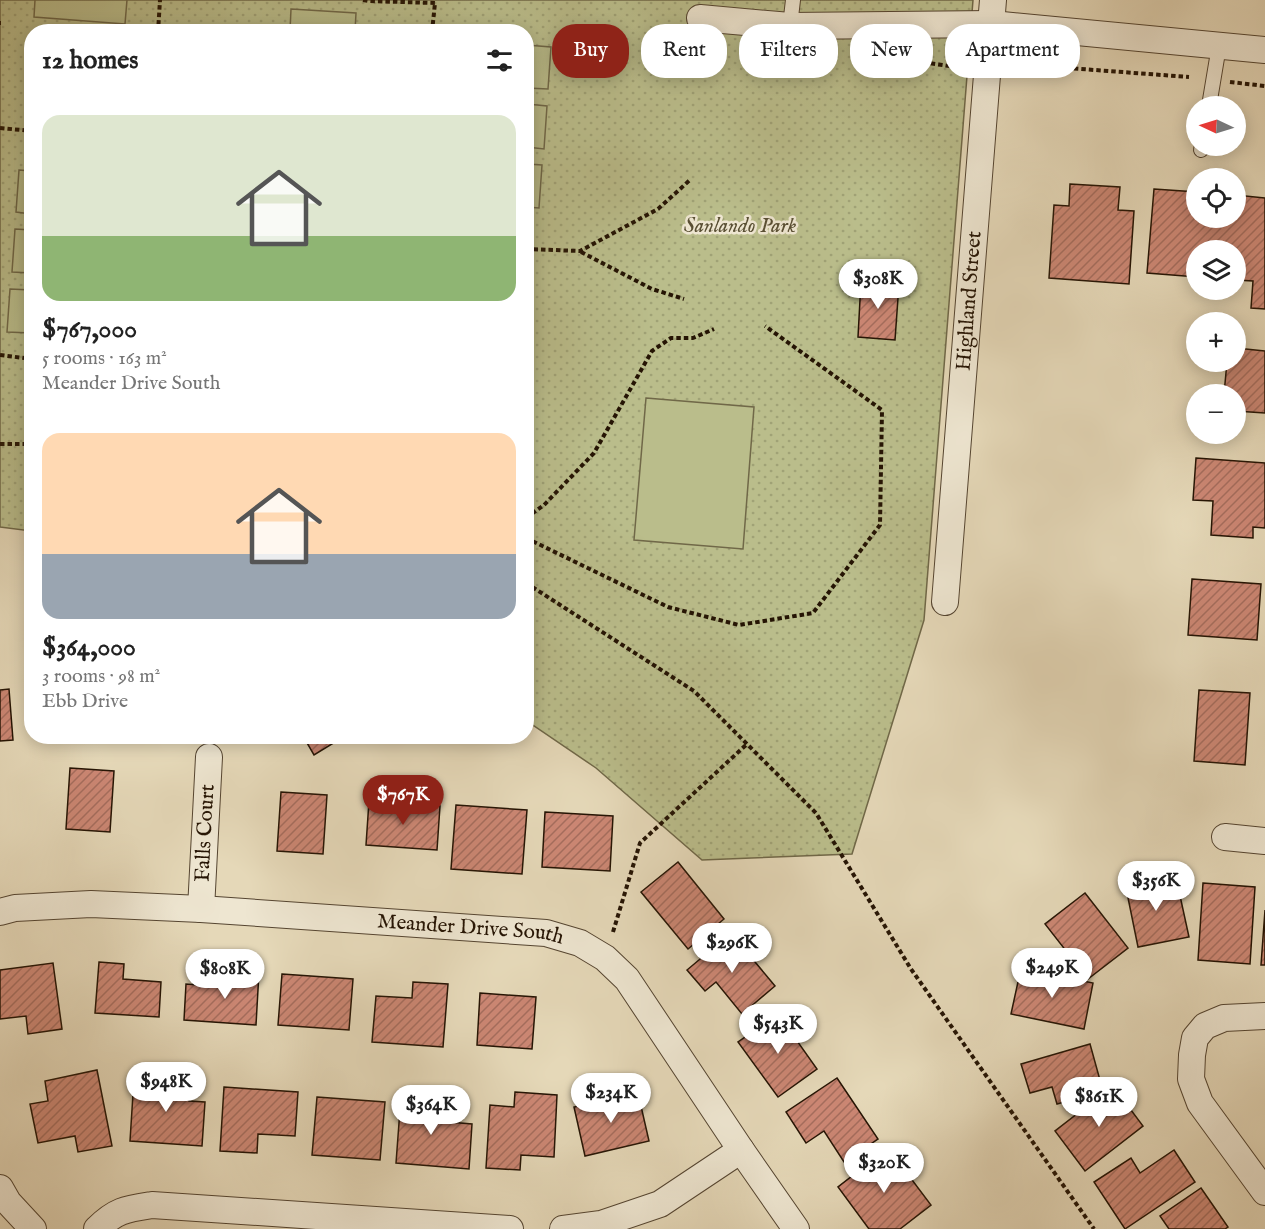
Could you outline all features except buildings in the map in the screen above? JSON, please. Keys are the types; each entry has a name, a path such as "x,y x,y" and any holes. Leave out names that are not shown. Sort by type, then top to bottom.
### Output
{"street":[{"path":"818,24 992,12 1265,51"},
{"path":"700,14 774,24"},
{"name":"Highland Street","path":"945,602 987,78"},
{"name":"Falls Court","path":"201,909 209,757"},
{"path":"1225,837 1265,841"},
{"name":"Meander Drive South","path":"0,912 15,908 92,904 201,909 546,933 580,943 605,958 627,979 796,1229"},
{"path":"1265,1016 1224,1018 1205,1026 1195,1038 1191,1079 1200,1103 1265,1192"},
{"path":"563,1229 601,1224 660,1204 741,1150"},
{"path":"0,1188 8,1202 33,1229"},
{"path":"97,1229 106,1220 125,1209 152,1205 510,1229"}],"lane":[{"path":"789,24 793,0"},
{"path":"1211,96 1219,46"}],"path":[{"path":"158,24 160,0"},
{"path":"363,0 369,2 435,2 433,24"},
{"path":"1080,69 1190,77"},
{"path":"1224,82 1265,86"},
{"path":"0,128 24,130"},
{"path":"580,252 658,209 691,178"},
{"path":"534,249 580,252 652,289 684,299"},
{"path":"534,542 668,607 739,625 813,613 880,525 882,410 765,326"},
{"path":"534,512 544,505 594,453 652,351 671,338 693,338 714,329"},
{"path":"0,355 24,358"},
{"path":"0,444 24,444"},
{"path":"534,588 694,691 816,813 911,969 1094,1229"},
{"path":"605,958 640,843 747,744"}],"green space":[{"name":"Sanlando Park","path":"0,0 973,0 971,24 945,24 945,78 967,78 924,620 852,854 702,860 596,768 534,726 534,24 24,24 24,530 0,527"},
{"path":"35,0 127,0 125,24 34,17"},
{"path":"291,9 356,13 355,24 290,24"},
{"path":"534,46 551,47 548,89 534,88"},
{"path":"534,105 547,106 544,149 534,148"},
{"path":"534,164 542,165 539,208 534,208"},
{"path":"19,170 24,170 24,213 16,212"},
{"path":"15,229 24,230 24,273 12,272"},
{"path":"10,289 24,290 24,333 7,332"},
{"path":"646,398 754,407 743,549 634,540"}]}
